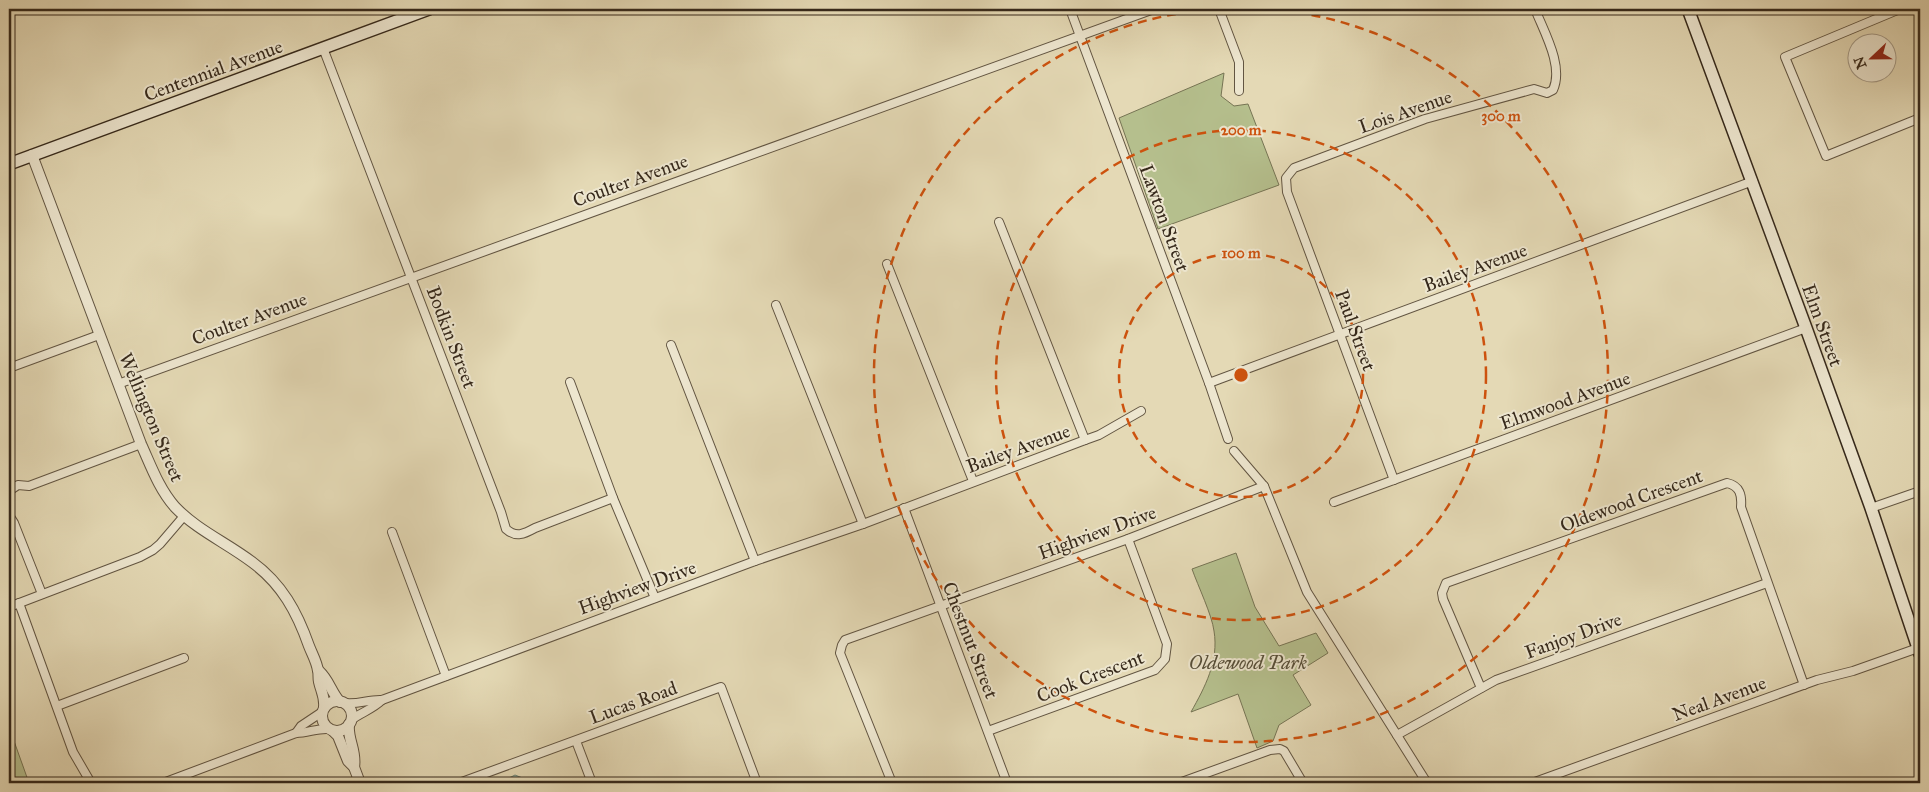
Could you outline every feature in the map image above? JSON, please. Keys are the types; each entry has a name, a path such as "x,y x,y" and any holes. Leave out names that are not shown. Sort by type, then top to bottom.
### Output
{"main road":[{"name":"Centennial Avenue","path":"9,164 429,9"},
{"name":"Elm Street","path":"1688,9 1753,181 1871,508 1919,651"}],"street":[{"name":"Lawton Street","path":"1070,9 1228,439"},
{"name":"Coulter Avenue","path":"118,384 411,276 1154,9"},
{"path":"1219,9 1239,62 1238,91"},
{"name":"Lois Avenue","path":"1287,192 1286,178 1294,168 1425,120 1534,89 1547,93 1553,90 1558,77 1556,65 1535,9"},
{"path":"1900,9 1785,57 1826,156 1920,118"},
{"name":"Bodkin Street","path":"323,48 506,529 517,535 524,534 613,498"},
{"name":"Wellington Street","path":"32,155 141,444 160,486 174,506 184,516 196,526 253,562 278,585 301,623 319,671 318,680 324,695 323,710"},
{"name":"Bailey Avenue","path":"1209,383 1753,181"},
{"name":"Paul Street","path":"1287,192 1394,480"},
{"path":"999,222 1085,440"},
{"path":"887,264 973,482"},
{"path":"776,305 863,524"},
{"name":"Elmwood Avenue","path":"1334,502 1806,328"},
{"path":"9,368 99,335"},
{"path":"671,345 755,560"},
{"path":"570,382 613,498 655,598"},
{"name":"Bailey Avenue","path":"904,508 1099,435 1140,411"},
{"path":"9,490 18,485 29,486 141,444"},
{"path":"1234,451 1264,486 1307,592 1427,783"},
{"name":"Oldewood Crescent","path":"1481,688 1443,599 1443,587 1450,580 1466,577 1727,482 1737,487 1740,492 1742,507 1767,583 1804,685"},
{"name":"Highview Drive","path":"892,783 840,650 845,640 1128,539 1264,486"},
{"path":"1871,508 1920,491"},
{"name":"Highview Drive","path":"350,722 362,712 375,707 382,700 755,560 863,524 904,508"},
{"name":"Chestnut Street","path":"904,508 1007,783"},
{"path":"9,515 14,522 42,594"},
{"path":"9,606 153,550 184,516"},
{"path":"392,532 446,676"},
{"name":"Cook Crescent","path":"988,731 1155,670 1165,659 1167,644 1128,539"},
{"name":"Fanjoy Drive","path":"1397,735 1481,688 1510,675 1767,583"},
{"path":"19,603 73,752 92,783"},
{"name":"Neal Avenue","path":"1532,783 1804,685 1919,651"},
{"path":"57,706 184,658"},
{"name":"Wellington Street","path":"319,671 327,678 332,692 342,702"},
{"name":"Lucas Road","path":"459,783 721,687 757,783"},
{"name":"Highview Drive","path":"342,702 353,704 372,699 382,700"},
{"path":"296,733 301,726 331,702 342,702 351,710 348,732 356,758 354,767"},
{"path":"323,710 322,722 338,736 348,761 354,767 360,783"},
{"path":"162,783 296,733 317,729 342,730 350,722"},
{"path":"576,741 592,783"},
{"path":"1178,783 1280,748 1284,751 1304,783"}],"green space":[{"path":"1224,73 1221,96 1234,106 1248,104 1279,185 1158,229 1119,118"},
{"name":"Oldewood Park","path":"1236,553 1255,607 1279,646 1316,633 1328,653 1293,675 1311,705 1279,725 1273,741 1257,748 1238,694 1191,712 1210,673 1215,642 1211,617 1192,569"},
{"path":"9,727 29,783 9,783"}],"shaded area":[{"path":"515,775 525,779 527,783 499,783"}]}
